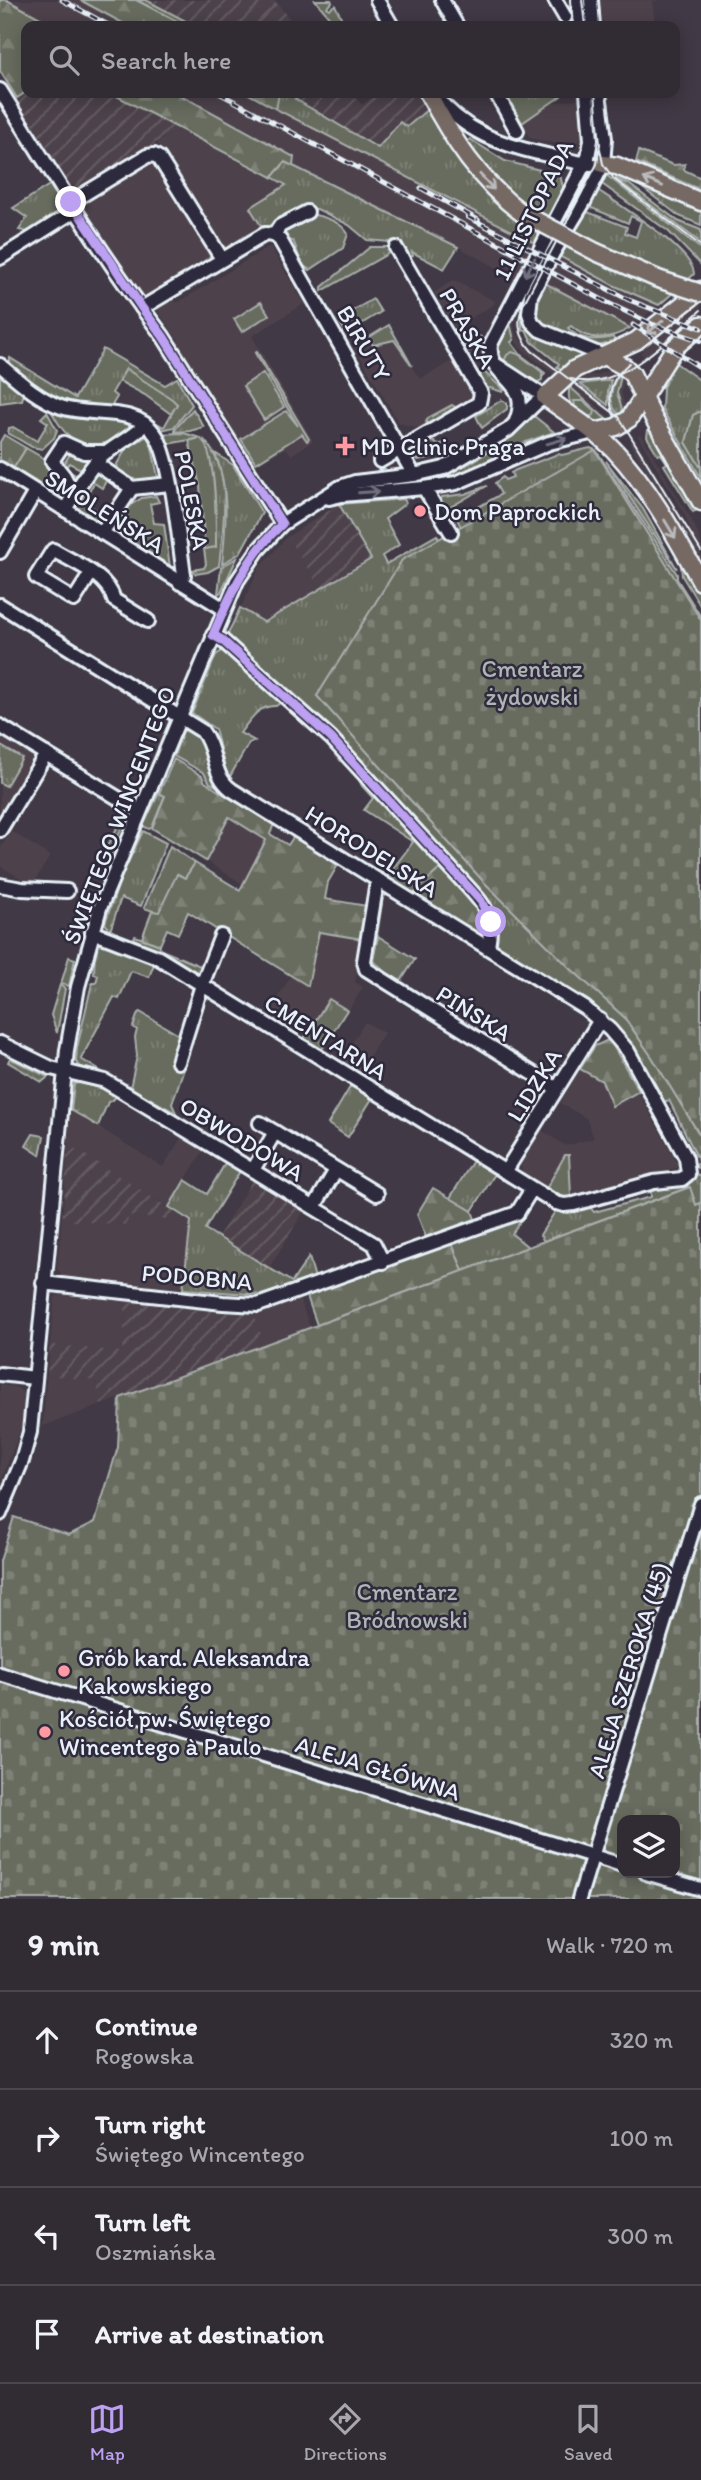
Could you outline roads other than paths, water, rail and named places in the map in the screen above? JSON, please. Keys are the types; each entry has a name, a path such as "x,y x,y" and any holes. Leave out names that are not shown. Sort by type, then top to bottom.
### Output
{"main road":[{"path":"434,98 458,145 477,171 498,194 522,213 596,252 659,279 701,291"},
{"path":"603,164 617,166 701,202"},
{"path":"701,291 642,338 575,369 545,397 594,432 615,451 650,497 701,582"},
{"path":"594,432 616,427 629,419 675,347 701,324"},
{"path":"604,356 628,370 701,502"}],"street":[{"path":"377,0 390,21"},
{"path":"442,0 454,21"},
{"path":"555,0 565,17"},
{"path":"578,0 580,21"},
{"path":"591,0 593,21"},
{"path":"0,90 73,206 163,336 282,524"},
{"path":"436,98 452,113 489,139 585,164 603,164"},
{"path":"499,98 517,131"},
{"name":"11 LISTOPADA","path":"495,364 491,355 492,340 585,164 591,140 587,98"},
{"name":"11 LISTOPADA","path":"600,98 605,142 603,164 530,299 529,313 532,322 548,334 604,356"},
{"path":"0,258 147,156 154,155 159,158 222,259"},
{"path":"142,308 265,234 274,235 280,226 307,212"},
{"name":"BIRUTY","path":"274,235 280,240 414,475"},
{"name":"PRASKA","path":"380,461 479,403 481,395 396,248"},
{"path":"495,364 545,397"},
{"path":"495,364 516,387 520,396 519,413 514,424"},
{"path":"0,365 31,390 61,407 128,415 145,424 134,436 95,463 65,510"},
{"name":"ŚWIĘTEGO WINCENTEGO","path":"0,1514 30,1432 65,1072 76,998 92,932 139,811 224,609 246,566 282,524 340,487 355,482 414,475 444,468 493,440 545,397"},
{"name":"POLESKA","path":"145,424 159,442 170,484 184,575 180,583"},
{"name":"ŚWIĘTEGO WINCENTEGO","path":"316,502 342,495 424,488 467,480 549,443 594,432"},
{"path":"74,495 64,475 52,461 64,443 84,452 108,452"},
{"path":"95,463 132,488 170,484"},
{"name":"SMOLEŃSKA","path":"0,469 224,609"},
{"path":"102,533 132,488"},
{"path":"424,488 451,532"},
{"path":"0,552 35,492"},
{"path":"91,573 107,586 114,600 148,621"},
{"name":"HORODELSKA","path":"0,605 198,728 206,736 222,783 488,947 600,1020 628,1051 686,1158 689,1169"},
{"path":"213,635 222,640 331,738 481,901 491,922 488,947"},
{"path":"0,726 139,811"},
{"path":"0,830 46,754"},
{"name":"PIŃSKA","path":"380,881 376,888 364,961 364,967 369,973 556,1088"},
{"path":"0,885 67,891"},
{"name":"CMENTARNA","path":"92,932 157,957 532,1189 564,1205 654,1182 682,1179 687,1176 689,1169"},
{"path":"178,1062 202,985 221,936"},
{"name":"LIDZKA","path":"505,1172 600,1020"},
{"name":"OBWODOWA","path":"0,1043 32,1061 105,1081 374,1244 383,1262"},
{"path":"260,1123 377,1194"},
{"path":"253,1170 275,1132"},
{"path":"314,1208 336,1170"},
{"name":"PODOBNA","path":"43,1283 258,1305 517,1213 532,1189"},
{"path":"0,1374 35,1378"},
{"name":"ALEJA SZEROKA (45)","path":"579,1899 701,1504"},
{"name":"ALEJA GŁÓWNA","path":"0,1674 594,1852 617,1863"},
{"path":"663,1878 701,1889"}],"tram line":[{"path":"582,0 584,21"},
{"path":"595,98 600,144 597,164 523,305 520,330 532,351 619,417 701,551"},
{"path":"600,149 603,164 614,179 701,246"},
{"path":"571,379 589,381 625,371 642,361 701,310"},
{"path":"614,415 610,400 612,386 618,374 629,363"}],"railway":[{"path":"62,0 101,21"},
{"path":"228,98 610,304 652,324 701,341"},
{"path":"421,188 478,220"},
{"path":"468,217 629,300 701,328"},
{"path":"633,325 701,368"}],"place":[{"name":"MD Clinic Praga","path":"345,446"},
{"name":"Dom Paprockich","path":"420,511"},
{"name":"Grób kard. Aleksandra Kakowskiego","path":"64,1671"},
{"name":"Kościół pw. Świętego Wincentego à Paulo","path":"45,1732"}],"park label":[{"name":"Cmentarz żydowski","path":"532,682"},
{"name":"Cmentarz Bródnowski","path":"407,1605"}]}
